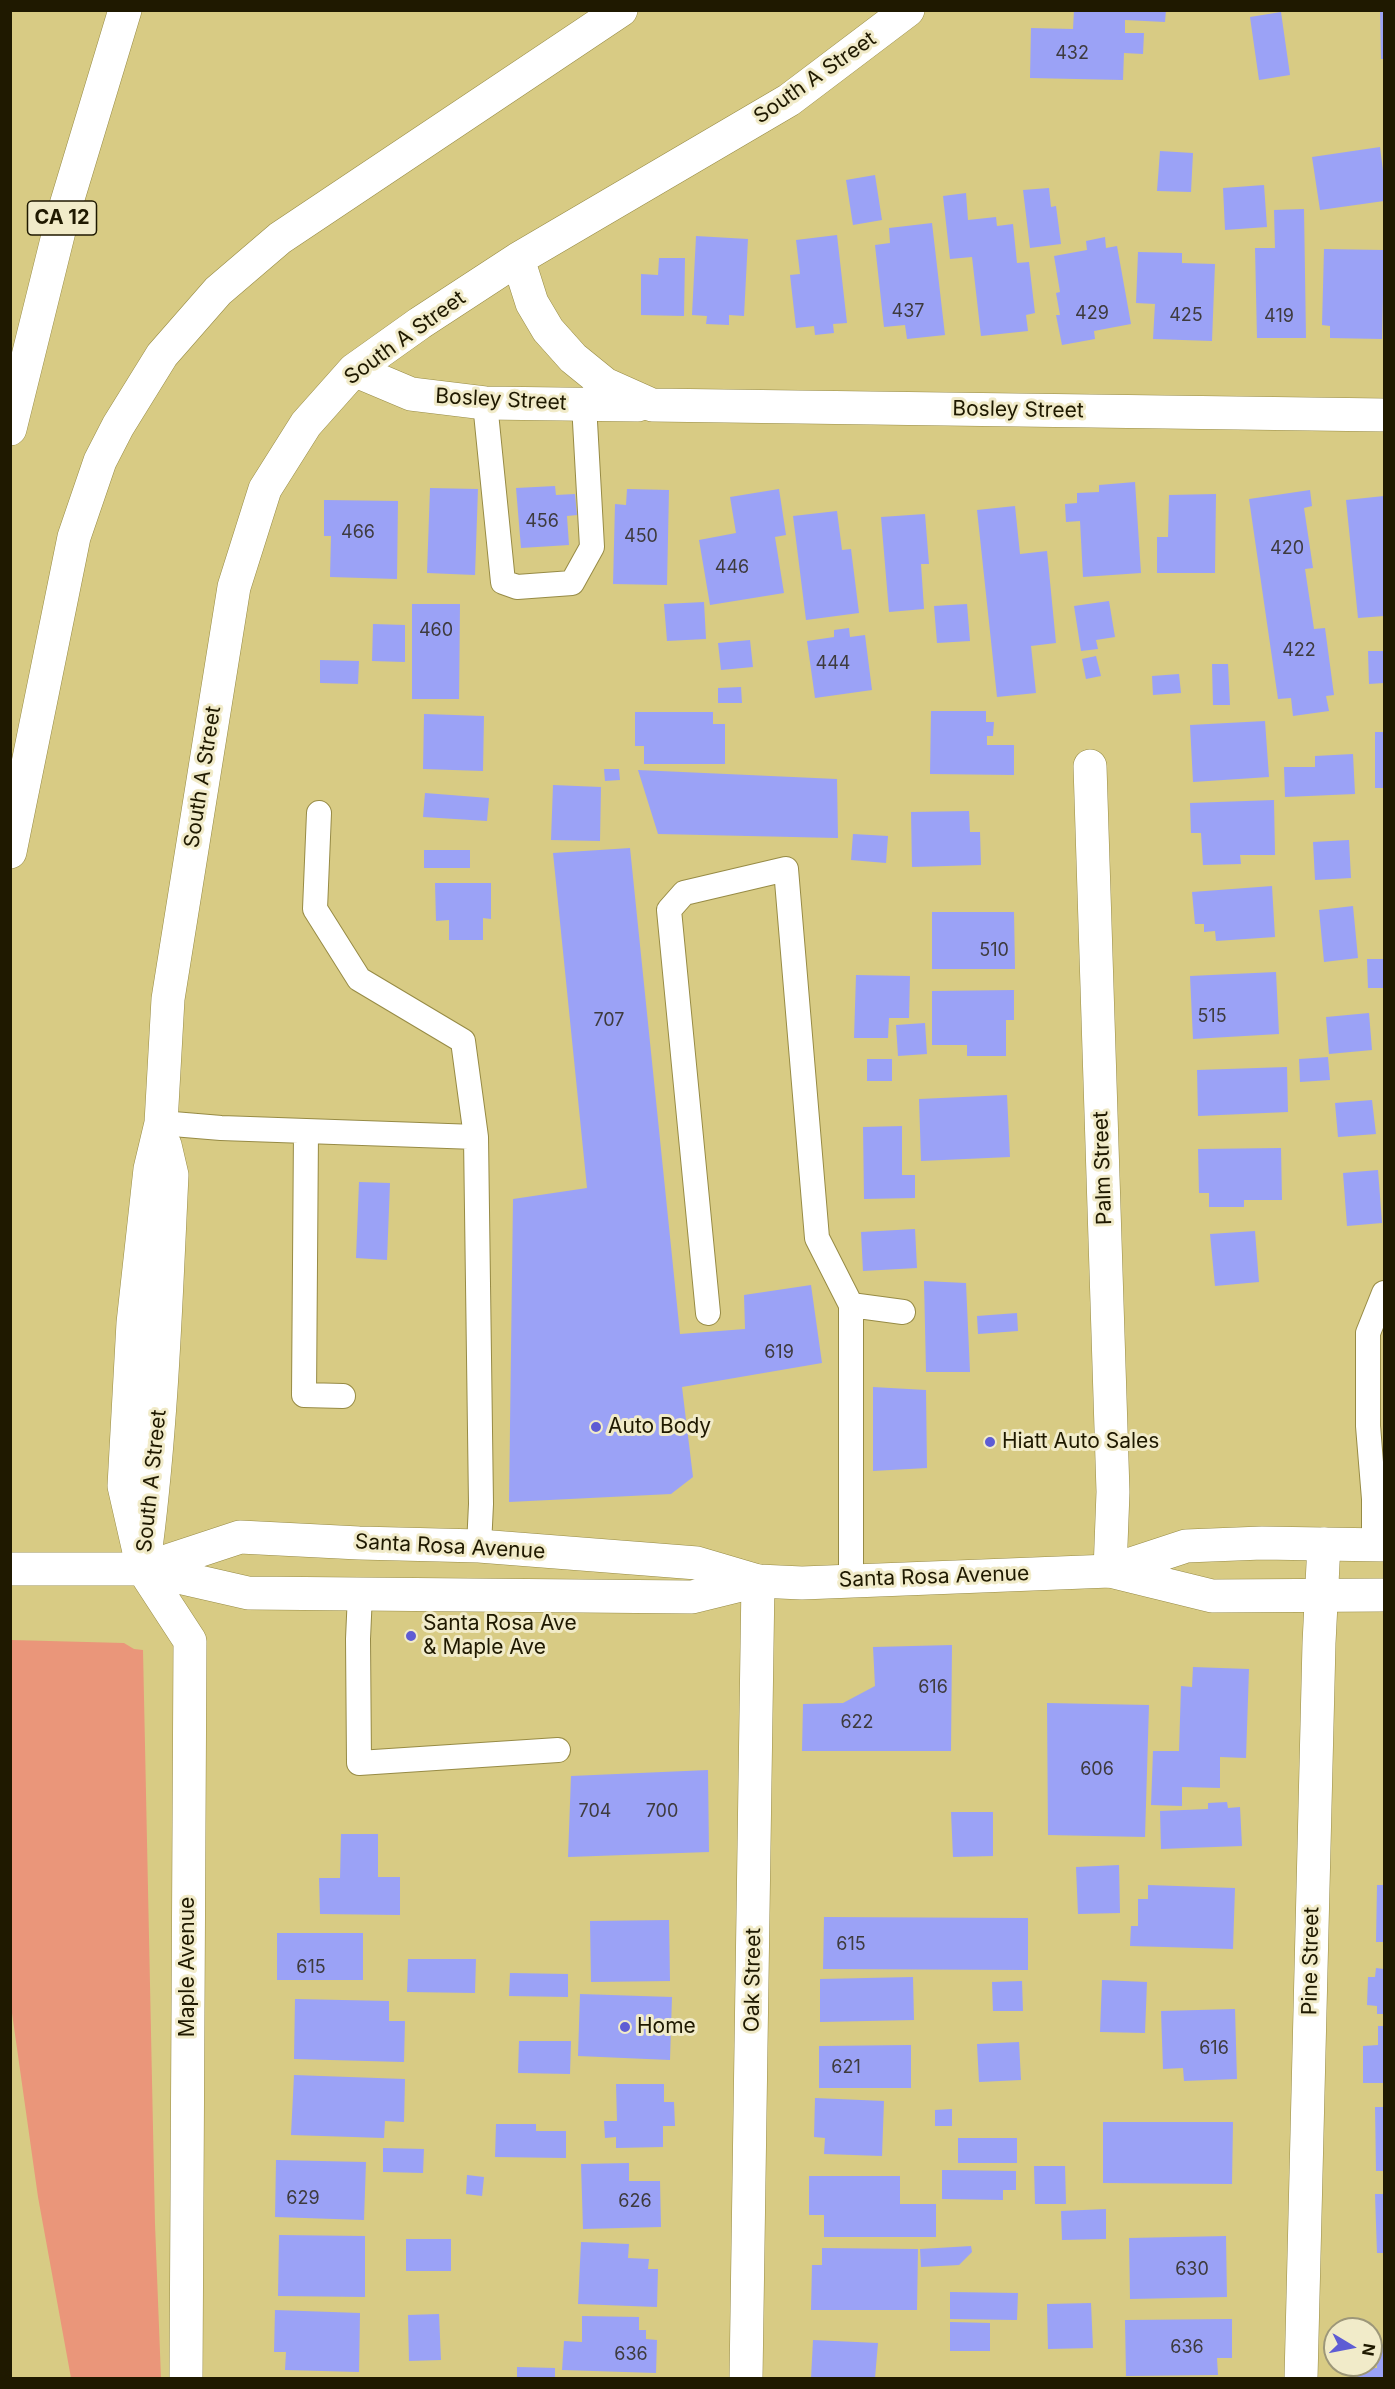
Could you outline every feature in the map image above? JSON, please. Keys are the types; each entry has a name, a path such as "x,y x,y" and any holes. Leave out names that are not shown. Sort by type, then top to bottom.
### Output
{"main road":[{"name":"CA 12","path":"10,429 63,215 125,10"},
{"path":"10,852 74,537 100,462 118,426 162,355 218,291 280,238 621,10"},
{"name":"South A Street","path":"143,1569 124,1486 133,1323 150,1169 160,1123 168,999 234,587 265,489 306,424 354,370 420,323 518,259 789,100 908,10"},
{"name":"Bosley Street","path":"518,259 532,303 548,330 573,358 605,384 652,405"},
{"name":"Bosley Street","path":"354,370 411,394 485,403 1384,415"},
{"name":"Palm Street","path":"1090,766 1113,1492 1110,1571"},
{"name":"Santa Rosa Avenue","path":"143,1569 240,1537 479,1546 697,1563 758,1581 802,1583 1110,1571 1212,1596 1384,1595"},
{"name":"Santa Rosa Avenue","path":"1110,1571 1186,1546 1262,1543 1379,1545"},
{"name":"Pine Street","path":"1301,2379 1318,1643 1324,1544"},
{"name":"Santa Rosa Avenue","path":"10,1569 143,1569 248,1593 692,1598 758,1581"},
{"name":"Maple Avenue","path":"143,1569 190,1641 186,2379"},
{"name":"Oak Street","path":"746,2379 756,1845 758,1581"}],"lane":[{"path":"485,403 503,582 517,587 572,583 592,547 584,404"},
{"path":"319,813 315,909 359,979 463,1041 476,1137 481,1504 479,1546"},
{"path":"708,1313 669,910 684,893 786,868 817,1238 851,1305 851,1581"},
{"path":"160,1123 221,1128 476,1137"},
{"path":"306,1131 304,1395 343,1396"},
{"path":"1379,1545 1374,1499 1376,1425 1368,1333 1384,1293"},
{"path":"851,1305 903,1312"},
{"path":"360,1594 359,1763 558,1750"}],"shaded area":[{"path":"11,1640 124,1643 134,1649 143,1650 155,2224 161,2378 71,2378 38,2197 11,2006"}],"building":[{"path":"1074,10 1166,10 1165,22 1125,20 1125,33 1144,33 1143,54 1124,53 1123,80 1030,78 1031,28 1073,29"},
{"path":"1380,10 1384,10 1384,59 1381,59"},
{"path":"1281,12 1290,75 1259,80 1250,17"},
{"path":"1380,147 1384,201 1320,210 1312,157"},
{"path":"1160,151 1193,153 1191,192 1157,191"},
{"path":"875,175 882,220 853,225 846,180"},
{"path":"1264,185 1267,227 1225,230 1223,188"},
{"path":"1049,188 1051,207 1056,206 1061,244 1030,248 1023,190"},
{"path":"966,193 968,220 996,217 997,226 1013,224 1017,263 1029,262 1035,313 1026,315 1028,331 981,336 972,257 950,259 943,196"},
{"path":"1304,209 1306,338 1257,338 1255,248 1275,248 1274,210"},
{"path":"932,223 945,335 907,339 905,325 884,327 875,245 890,243 889,228"},
{"path":"837,235 847,323 833,324 834,333 815,335 814,326 796,328 790,275 800,274 796,240"},
{"path":"696,236 748,239 744,316 729,315 729,325 706,324 707,316 692,315"},
{"path":"1105,237 1106,248 1117,246 1131,324 1094,331 1095,339 1062,345 1056,315 1060,315 1056,293 1060,292 1054,256 1087,250 1086,241"},
{"path":"1324,249 1384,250 1382,339 1330,338 1330,326 1322,325"},
{"path":"1138,252 1182,253 1182,263 1215,264 1212,341 1153,339 1155,304 1136,303"},
{"path":"659,258 685,258 684,316 641,315 641,274 658,275"},
{"path":"1135,482 1141,573 1083,577 1080,521 1066,522 1065,504 1077,503 1077,493 1099,492 1099,485"},
{"path":"555,486 556,495 575,494 577,515 567,516 569,545 521,548 516,488"},
{"path":"430,488 478,489 475,575 427,573"},
{"path":"627,489 669,490 667,585 613,584 615,504 626,505"},
{"path":"779,489 786,535 775,537 784,593 710,605 699,540 736,533 730,497"},
{"path":"1310,490 1312,506 1304,508 1313,568 1305,569 1314,629 1325,628 1334,695 1326,696 1329,711 1293,716 1291,698 1278,699 1249,499"},
{"path":"1216,494 1215,573 1157,573 1157,537 1168,537 1169,495"},
{"path":"1384,496 1384,616 1358,618 1346,500"},
{"path":"324,500 398,501 397,579 330,577 331,536 324,536"},
{"path":"1015,506 1020,554 1047,551 1056,643 1031,646 1036,693 997,697 977,510"},
{"path":"837,511 842,550 851,549 859,613 806,620 793,516"},
{"path":"925,514 929,564 921,564 924,609 889,612 881,517"},
{"path":"1109,601 1115,637 1096,640 1098,649 1081,651 1074,606"},
{"path":"704,602 706,639 667,641 664,604"},
{"path":"412,604 460,604 459,699 412,699"},
{"path":"967,604 970,641 937,643 934,606"},
{"path":"373,624 405,625 405,662 372,661"},
{"path":"849,628 850,637 865,635 872,690 815,698 807,641 834,637 834,630"},
{"path":"750,640 753,667 721,670 718,643"},
{"path":"1368,651 1384,651 1384,683 1369,684"},
{"path":"1096,656 1101,676 1086,679 1082,659"},
{"path":"320,660 359,661 358,684 320,683"},
{"path":"1212,664 1228,664 1230,705 1213,705"},
{"path":"1179,674 1181,693 1153,695 1152,676"},
{"path":"741,687 742,703 718,703 718,688"},
{"path":"931,711 986,711 986,722 994,722 993,736 987,736 987,745 1014,745 1014,775 930,774"},
{"path":"635,712 713,712 713,724 725,724 725,764 644,764 644,746 635,746"},
{"path":"424,714 484,716 483,771 423,769"},
{"path":"1265,721 1269,777 1193,782 1190,725"},
{"path":"1375,732 1384,732 1384,788 1375,788"},
{"path":"1353,754 1355,794 1285,797 1284,767 1315,767 1315,756"},
{"path":"604,769 619,769 620,780 605,781"},
{"path":"638,770 837,779 838,838 658,834"},
{"path":"553,785 601,787 600,841 551,840"},
{"path":"425,793 489,798 487,821 423,817"},
{"path":"1274,800 1275,855 1240,855 1241,864 1203,865 1201,833 1191,833 1190,803"},
{"path":"969,811 970,832 980,832 981,865 912,867 911,812"},
{"path":"853,834 888,836 886,863 851,860"},
{"path":"1349,840 1351,878 1315,880 1313,842"},
{"path":"630,848 680,1334 745,1329 744,1295 811,1285 822,1363 682,1387 693,1477 671,1494 509,1502 513,1199 587,1188 553,853"},
{"path":"424,850 470,850 470,868 424,868"},
{"path":"435,883 491,883 491,919 483,918 483,940 449,940 449,920 436,921"},
{"path":"1272,886 1275,937 1216,941 1215,931 1204,932 1204,924 1195,924 1192,892"},
{"path":"1353,906 1358,958 1324,962 1319,910"},
{"path":"932,912 1014,912 1015,969 932,969"},
{"path":"1367,959 1384,959 1384,988 1368,988"},
{"path":"1276,972 1279,1034 1193,1039 1190,976"},
{"path":"856,975 910,976 909,1018 889,1018 888,1038 854,1038"},
{"path":"1014,990 1014,1020 1006,1020 1006,1056 967,1056 967,1045 932,1045 932,991"},
{"path":"1369,1013 1372,1050 1329,1054 1326,1017"},
{"path":"925,1023 927,1054 898,1056 896,1025"},
{"path":"1328,1057 1330,1080 1300,1082 1299,1059"},
{"path":"867,1059 892,1059 892,1081 867,1081"},
{"path":"1287,1067 1288,1112 1198,1116 1197,1070"},
{"path":"1007,1095 1010,1157 921,1161 919,1099"},
{"path":"1372,1100 1376,1134 1338,1137 1335,1103"},
{"path":"902,1126 902,1175 915,1175 915,1198 864,1199 863,1127"},
{"path":"1281,1148 1282,1200 1244,1200 1244,1207 1209,1207 1209,1193 1199,1193 1198,1149"},
{"path":"1378,1170 1382,1223 1347,1226 1343,1173"},
{"path":"359,1182 390,1183 387,1260 356,1258"},
{"path":"915,1229 917,1268 863,1271 861,1232"},
{"path":"1255,1231 1259,1282 1215,1286 1210,1234"},
{"path":"924,1281 966,1283 970,1372 926,1372"},
{"path":"1017,1313 1018,1331 978,1334 977,1316"},
{"path":"873,1387 926,1390 927,1468 873,1471"},
{"path":"952,1645 951,1751 802,1751 803,1704 843,1703 875,1686 873,1647"},
{"path":"1193,1667 1249,1669 1246,1758 1220,1757 1220,1788 1182,1787 1182,1806 1151,1805 1153,1751 1179,1751 1181,1686 1192,1687"},
{"path":"1047,1703 1149,1705 1145,1837 1048,1835"},
{"path":"708,1770 709,1852 568,1857 571,1776"},
{"path":"1227,1802 1228,1808 1240,1807 1242,1846 1161,1849 1160,1811 1208,1809 1208,1803"},
{"path":"951,1812 993,1812 993,1856 953,1857"},
{"path":"341,1834 378,1834 378,1877 400,1877 400,1915 320,1914 319,1878 340,1878"},
{"path":"1119,1865 1120,1913 1078,1914 1076,1867"},
{"path":"1148,1885 1235,1888 1233,1949 1130,1946 1131,1926 1138,1926 1138,1899 1148,1899"},
{"path":"1377,1885 1384,1885 1384,1942 1376,1942"},
{"path":"824,1917 1028,1918 1028,1970 823,1969"},
{"name":"Home","path":"669,1920 670,1981 591,1982 590,1921"},
{"path":"277,1933 363,1933 363,1980 277,1980"},
{"path":"408,1959 476,1959 475,1993 407,1992"},
{"path":"1376,1968 1384,1969 1384,2014 1377,2014 1377,2006 1367,2005 1368,1977 1375,1977"},
{"path":"510,1973 568,1974 568,1997 509,1996"},
{"path":"913,1977 914,2020 820,2022 820,1979"},
{"path":"1102,1980 1147,1982 1145,2033 1100,2032"},
{"path":"1022,1981 1023,2011 993,2011 992,1982"},
{"name":"Home","path":"580,1994 672,1997 670,2060 578,2056"},
{"path":"295,1999 389,2001 389,2021 405,2021 404,2062 294,2059"},
{"path":"1235,2009 1237,2079 1184,2081 1183,2068 1163,2069 1161,2011"},
{"path":"1378,2026 1384,2026 1384,2083 1363,2083 1363,2046 1378,2045"},
{"path":"519,2041 571,2041 570,2074 518,2073"},
{"path":"1019,2042 1021,2080 979,2082 977,2044"},
{"path":"911,2045 911,2088 819,2088 819,2046"},
{"path":"294,2075 405,2079 404,2122 385,2121 384,2138 291,2135"},
{"path":"616,2084 664,2084 664,2102 674,2102 675,2126 663,2126 663,2147 616,2148 616,2137 605,2138 604,2121 617,2121"},
{"path":"815,2098 884,2101 882,2156 824,2154 825,2138 814,2137"},
{"path":"1375,2107 1384,2107 1384,2171 1376,2171"},
{"path":"952,2109 952,2126 935,2126 935,2110"},
{"path":"1103,2122 1233,2122 1232,2184 1103,2183"},
{"path":"496,2124 536,2124 536,2131 566,2131 566,2158 495,2157"},
{"path":"958,2138 1017,2138 1017,2163 958,2163"},
{"path":"383,2148 424,2149 423,2173 383,2172"},
{"path":"276,2160 366,2162 364,2220 275,2217"},
{"path":"629,2163 629,2181 660,2181 661,2227 583,2229 581,2164"},
{"path":"1034,2166 1065,2166 1066,2204 1035,2204"},
{"path":"942,2170 1016,2171 1016,2190 1003,2190 1003,2200 942,2199"},
{"path":"467,2175 484,2177 482,2196 466,2194"},
{"path":"809,2176 900,2176 900,2204 936,2204 936,2237 824,2237 824,2215 809,2215"},
{"path":"1375,2194 1384,2194 1384,2253 1377,2253"},
{"path":"1106,2209 1106,2239 1062,2240 1061,2211"},
{"path":"279,2235 365,2236 365,2297 278,2296"},
{"path":"1226,2236 1227,2297 1130,2299 1129,2238"},
{"path":"406,2239 451,2239 451,2271 406,2271"},
{"path":"581,2242 629,2244 628,2258 649,2259 648,2269 658,2269 657,2307 578,2304"},
{"path":"971,2246 972,2252 959,2265 921,2267 920,2249"},
{"path":"822,2248 918,2249 917,2310 811,2310 812,2265 822,2265"},
{"path":"950,2292 1018,2293 1017,2320 950,2319"},
{"path":"1091,2303 1093,2348 1048,2349 1047,2304"},
{"path":"275,2310 360,2313 359,2372 285,2370 286,2352 274,2352"},
{"path":"439,2314 441,2360 409,2361 408,2315"},
{"path":"582,2316 639,2317 639,2330 646,2330 646,2339 657,2340 656,2373 562,2370 564,2341 582,2342"},
{"path":"1232,2319 1232,2358 1217,2358 1218,2375 1126,2376 1125,2320"},
{"path":"950,2322 990,2323 990,2351 950,2351"},
{"path":"813,2340 878,2343 875,2378 811,2378"},
{"path":"1384,2344 1384,2378 1357,2378 1383,2377"},
{"path":"517,2367 555,2368 555,2378 517,2378"}],"place":[{"name":"Auto Body","path":"596,1427"},
{"name":"Hiatt Auto Sales","path":"990,1442"},
{"name":"Santa Rosa Ave & Maple Ave","path":"411,1636"},
{"name":"Home","path":"625,2027"}]}
